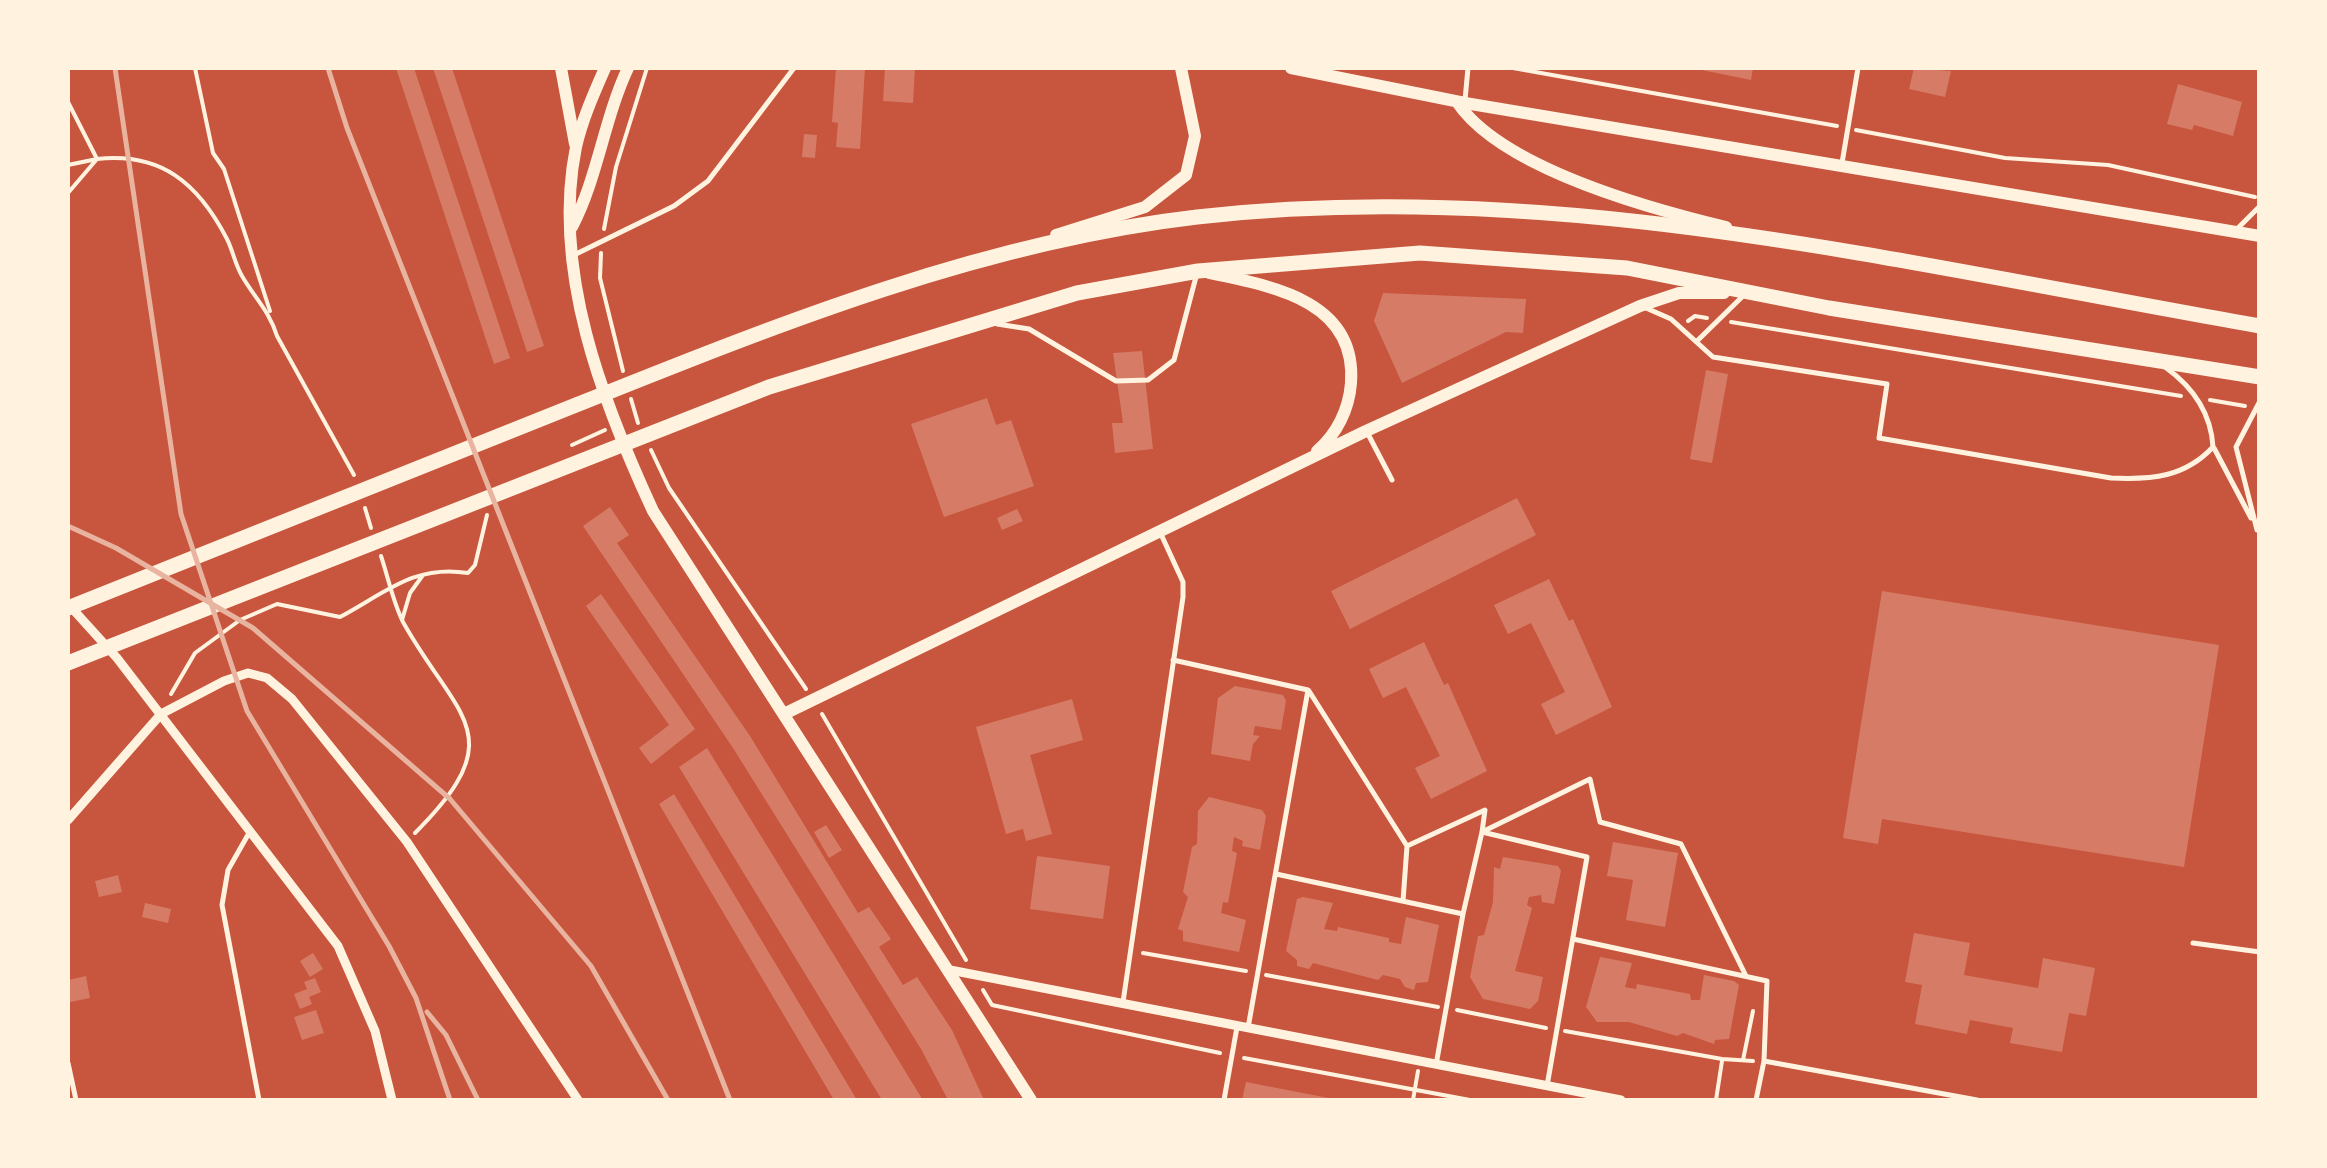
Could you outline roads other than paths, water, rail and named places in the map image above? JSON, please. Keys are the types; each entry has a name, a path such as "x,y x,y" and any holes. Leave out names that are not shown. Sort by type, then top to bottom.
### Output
{"highway":[{"path":"68,606 749,336 968,262 1192,218 1305,208 1421,206 1636,219 2260,326"},
{"path":"68,663 770,387 1077,293 1198,271 1401,254 1512,257 1627,268 1829,308 2260,377"}],"main road":[{"path":"561,68 576,148 571,229 582,314 614,426 654,512 1031,1100"},
{"path":"576,148 605,68"},
{"path":"571,229 585,203 605,128 628,68"},
{"path":"968,262 1130,213 1174,188 1186,175 1195,149 1194,121 1181,68"},
{"path":"1290,68 1461,102 2260,236"},
{"path":"1461,102 1477,124 1600,190 1671,214 1840,253"},
{"path":"1198,271 1297,294 1324,313 1342,334 1351,362 1346,407 1324,444 1296,468"},
{"path":"786,713 1366,431 1640,306 1696,291 1745,294 1829,308"}],"street":[{"path":"68,606 161,714 338,946 375,1031 392,1100"},
{"path":"68,820 161,714 224,681 248,674 267,678 292,699 407,842 578,1100"},
{"path":"950,970 1617,1100"}],"lane":[{"path":"574,254 674,206 708,182 794,68"},
{"path":"1461,102 1468,68"},
{"path":"1842,164 1858,68"},
{"path":"2234,232 2260,206"},
{"path":"980,320 1028,330 1116,381 1148,380 1174,360 1198,271"},
{"path":"1697,341 1745,294"},
{"path":"1640,306 1681,326 1713,357 1886,384 1879,438 2111,478 2143,479 2194,468 2214,447"},
{"path":"2155,360 2182,379 2198,398 2208,417 2214,447 2258,532"},
{"path":"2257,404 2236,447 2258,532"},
{"path":"1366,431 1392,480"},
{"path":"1122,1004 1183,582 1160,530"},
{"path":"1173,660 1308,690 1407,846 1403,901"},
{"path":"1248,1029 1308,690"},
{"path":"1482,832 1590,779 1600,822 1680,844 1746,976"},
{"path":"1407,846 1485,810 1436,1064"},
{"path":"250,831 228,870 222,905 260,1100"},
{"path":"1482,832 1587,857 1548,1086"},
{"path":"1276,874 1463,914"},
{"path":"1573,939 1768,981 1764,1061 1756,1100"},
{"path":"2194,943 2260,952"},
{"path":"1224,1100 1237,1027"},
{"path":"1764,1061 1977,1100"},
{"path":"68,1063 76,1100"}],"railway":[{"path":"115,68 181,514 247,711 389,946 416,998 450,1100"},
{"path":"328,68 347,128 730,1100"},
{"path":"68,526 116,548 253,628 450,799 591,966 668,1100"},
{"path":"427,1012 446,1035 478,1100"}]}
